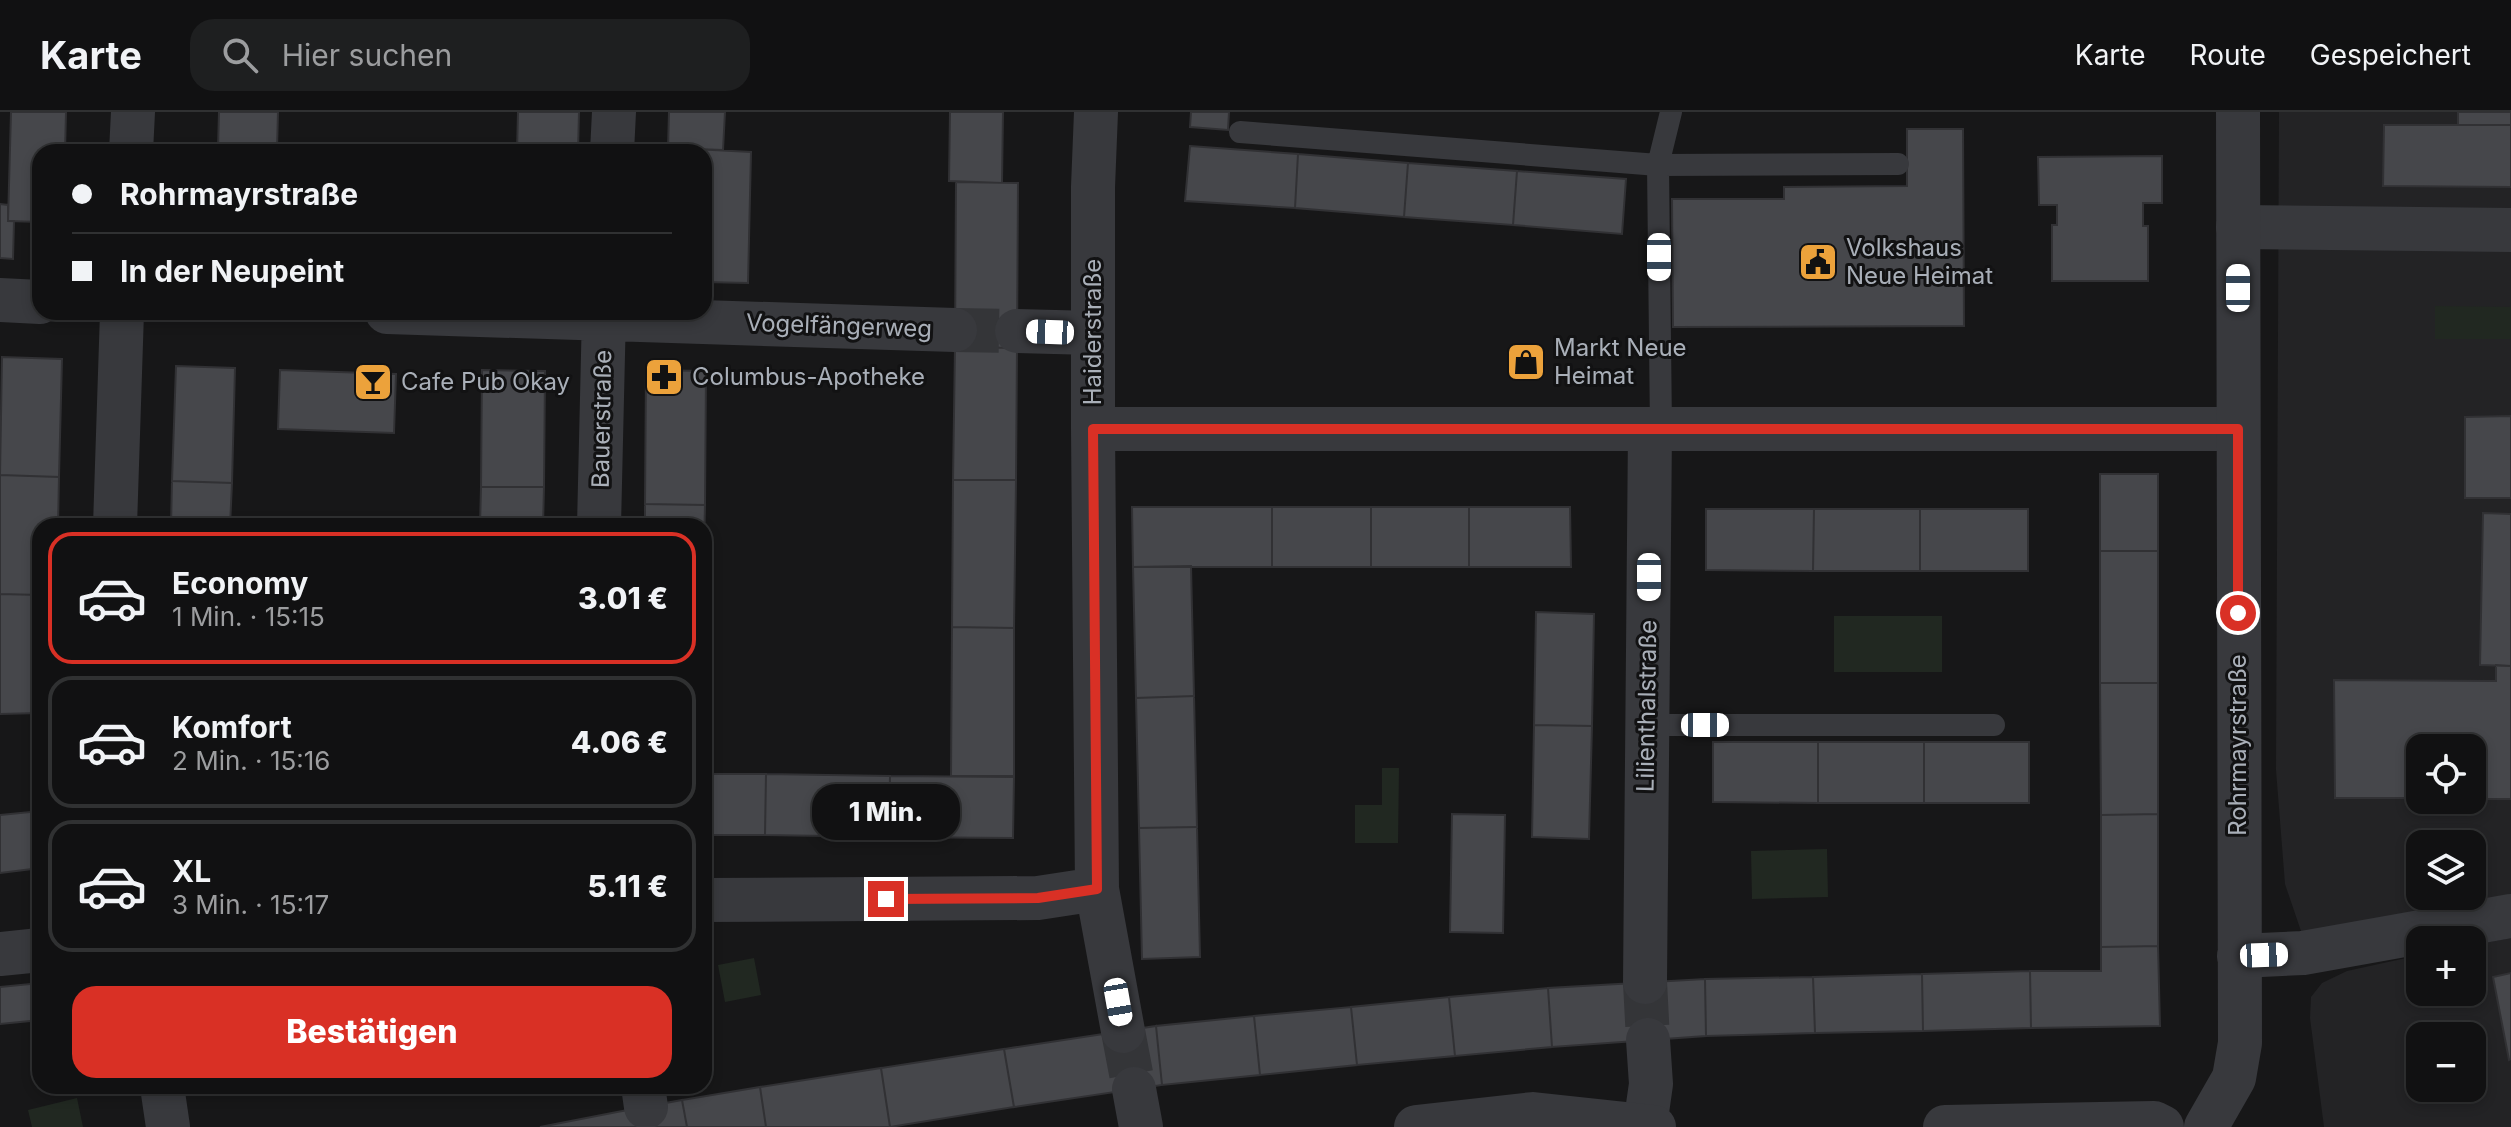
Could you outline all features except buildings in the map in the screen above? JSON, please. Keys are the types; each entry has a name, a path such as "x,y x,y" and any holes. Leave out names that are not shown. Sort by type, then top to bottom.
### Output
{"street":[{"path":"131,144 133,112"},
{"path":"612,144 614,112"},
{"name":"Haiderstraße","path":"1096,112 1093,429 1097,889 1123,1031"},
{"name":"Rohrmayrstraße","path":"2206,1127 2234,1078 2240,1043 2238,112"},
{"path":"2238,227 2511,230"},
{"path":"0,300 32,302"},
{"path":"115,518 122,320"},
{"name":"Bauerstraße","path":"599,518 604,320"},
{"name":"Vogelfängerweg","path":"704,320 955,330"},
{"path":"1017,331 1093,333"},
{"path":"1093,429 2238,429"},
{"name":"Lilienthalstraße","path":"1645,982 1647,725 1656,429"},
{"path":"712,900 1038,898 1097,889"},
{"path":"2239,956 2303,953 2511,916"},
{"path":"0,954 32,951"},
{"path":"1645,1126 1651,1084 1648,1040"},
{"path":"163,1094 168,1127"},
{"path":"1416,1127 1533,1114 1654,1127"},
{"path":"1945,1127 2154,1123 2162,1127"}],"lane":[{"path":"1656,429 1658,165 1671,112"},
{"path":"1240,132 1658,165 1898,164"},
{"path":"1647,725 1994,725"}],"shaded area":[{"path":"2279,112 2511,112 2511,895 2486,900 2486,830 2406,830 2406,910 2431,910 2302,934 2285,884 2276,770"},
{"path":"2435,306 2511,307 2511,339 2435,339"},
{"path":"1834,616 1942,616 1942,672 1834,672"},
{"path":"1382,768 1399,768 1398,843 1355,843 1355,805 1382,805"},
{"path":"1827,849 1828,897 1752,899 1751,851"},
{"path":"2511,938 2511,1127 2324,1127 2310,1018 2311,997 2322,983 2347,971 2406,958 2406,1006 2486,1006 2486,942"},
{"path":"754,958 761,995 725,1002 718,965"},
{"path":"77,1098 83,1127 32,1127 28,1110"}],"tunnel":[{"path":"955,330 1017,331"},
{"path":"1645,982 1648,1040"},
{"path":"1123,1031 1134,1089"}],"place":[{"name":"Volkshaus Neue Heimat","path":"1818,262"},
{"name":"Markt Neue Heimat","path":"1526,362"},
{"name":"Columbus-Apotheke","path":"664,377"},
{"name":"Cafe Pub Okay","path":"373,382"}],"route":[{"path":"886,899 1038,898 1097,889 1093,429 2238,429 2238,613"}]}
